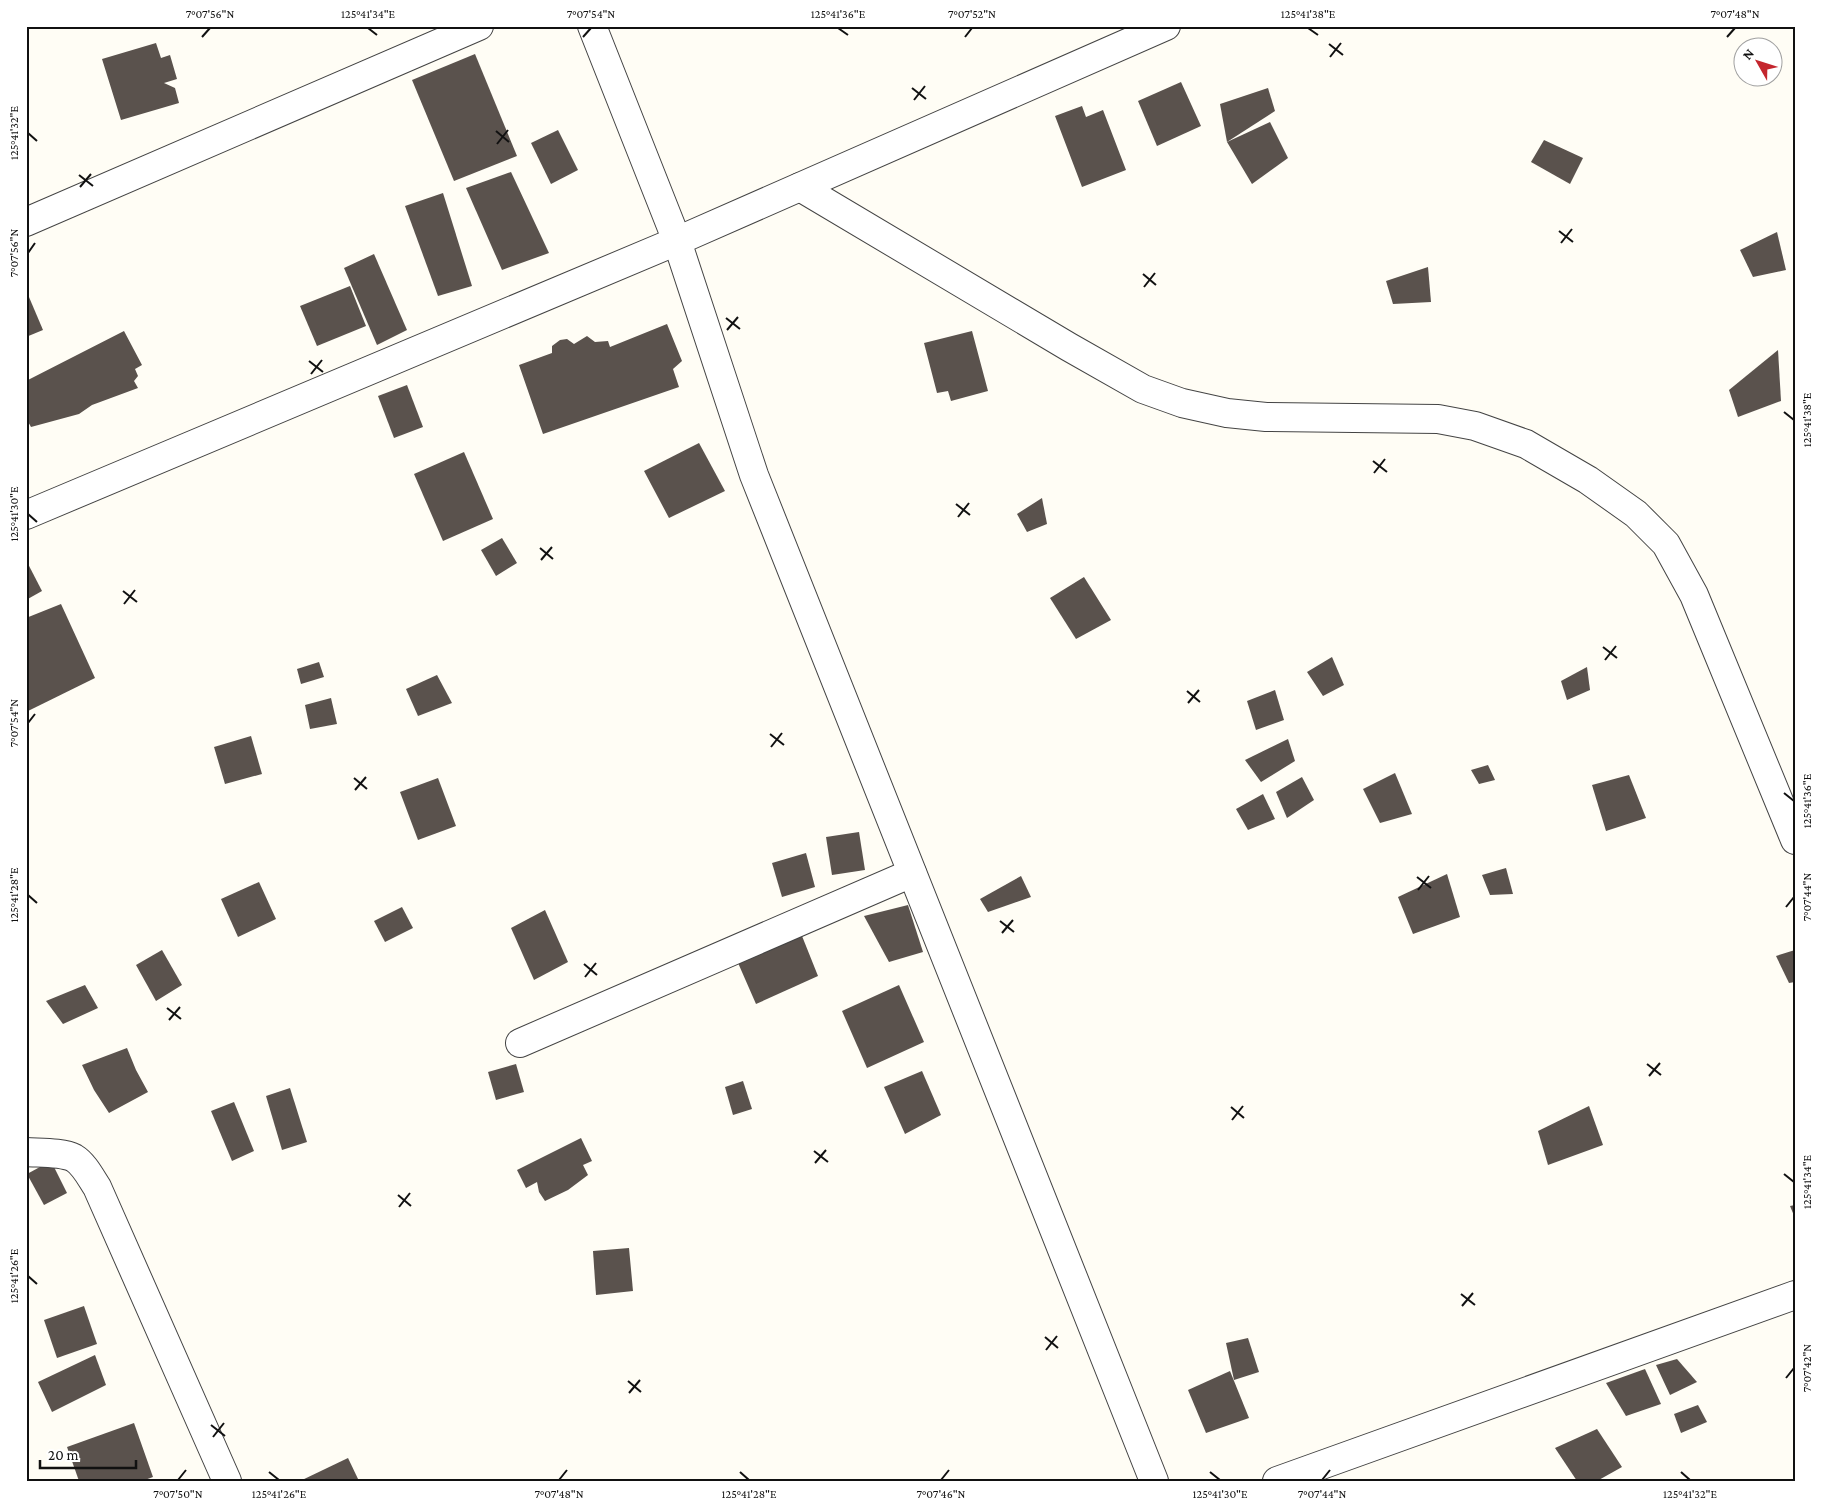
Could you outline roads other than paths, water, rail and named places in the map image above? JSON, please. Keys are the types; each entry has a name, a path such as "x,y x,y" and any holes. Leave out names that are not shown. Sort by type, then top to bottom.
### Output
{"street":[{"path":"26,222 479,26"},
{"path":"592,26 677,241 754,475 1154,1481"},
{"path":"26,515 677,241 1166,26"},
{"path":"800,187 1143,389 1182,403 1227,413 1266,417 1438,419 1475,426 1526,444 1588,480 1636,514 1666,544 1694,595 1795,840"},
{"path":"520,1043 912,873"},
{"path":"26,1152 75,1158 83,1166 97,1187 227,1481"},
{"path":"1278,1481 1795,1295"}]}
